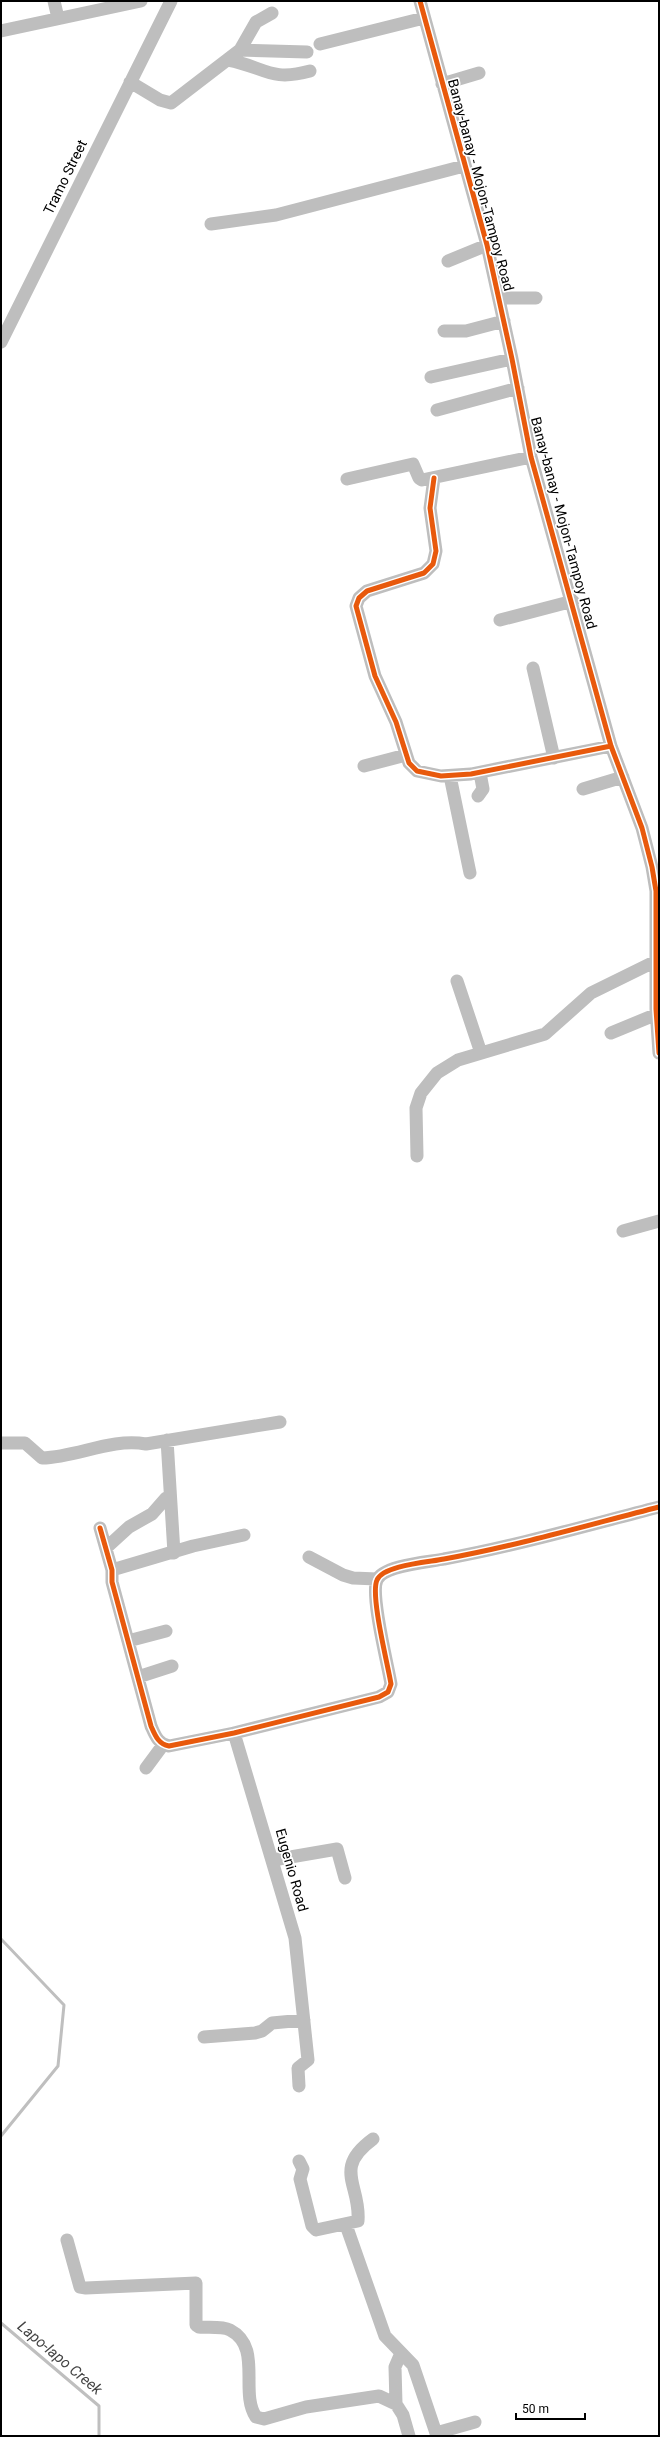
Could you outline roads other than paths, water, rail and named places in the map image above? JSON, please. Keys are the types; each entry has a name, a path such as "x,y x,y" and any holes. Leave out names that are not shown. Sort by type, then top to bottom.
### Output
{"street":[{"path":"54,1 58,18"},
{"path":"1,30 141,1"},
{"name":"Tramo Street","path":"1,342 157,26 171,1"},
{"name":"Banay-banay - Mojon-Tampoy Road","path":"420,1 464,166 487,245 512,359 531,457 573,601 611,746 642,828 652,868 656,891 656,961 659,1053"},
{"path":"130,82 160,100 171,103 240,50 256,22 272,13"},
{"path":"320,44 424,18"},
{"path":"240,50 307,52"},
{"path":"228,60 250,65 272,75 292,75 310,70"},
{"path":"442,84 479,73"},
{"path":"211,224 276,215 464,166"},
{"path":"448,261 487,245"},
{"path":"499,298 536,298"},
{"path":"444,331 466,331 504,321"},
{"path":"431,377 512,359"},
{"path":"437,410 518,388"},
{"path":"347,479 412,464 415,464 420,479 434,478 531,457"},
{"path":"434,478 430,508 436,551 434,564 424,573 367,591 359,598 356,606 375,676 396,722 409,763 417,772 429,775 450,776 480,773 611,746"},
{"path":"500,620 573,601"},
{"path":"533,668 554,758"},
{"path":"364,766 406,755"},
{"path":"478,796 483,789 480,773"},
{"path":"450,776 470,873"},
{"path":"583,789 623,777"},
{"path":"417,1156 416,1108 421,1093 444,1067 458,1060 545,1034 591,993 656,961"},
{"path":"458,981 481,1053"},
{"path":"611,1033 657,1014"},
{"path":"623,1231 659,1221"},
{"path":"1,1443 25,1443 42,1458 130,1441 146,1444 280,1422"},
{"path":"167,1440 174,1553"},
{"path":"106,1548 129,1527 152,1514 166,1498"},
{"path":"309,1557 343,1575 353,1578 377,1579 394,1568 454,1558 659,1507"},
{"path":"100,1528 112,1570 112,1582 150,1726 163,1745"},
{"path":"112,1570 174,1553 193,1546 244,1535"},
{"path":"146,1768 163,1745 234,1732 379,1697 388,1692 391,1684 378,1614 377,1579"},
{"path":"128,1641 166,1631"},
{"path":"138,1677 172,1666"},
{"name":"Eugenio Road","path":"234,1732 295,1938 308,2060 298,2068 299,2086"},
{"path":"273,1860 337,1848 345,1878"},
{"path":"204,2037 255,2033 262,2031 272,2023 304,2020"},
{"path":"298,2161 303,2170 300,2179 312,2226 316,2230 346,2225 358,2221 350,2176 353,2162 360,2149 373,2139"},
{"path":"346,2225 385,2336 413,2365 437,2434 475,2422"},
{"path":"67,2240 80,2287 196,2284 196,2325 199,2327 229,2329 242,2340 249,2364 250,2404 256,2417 264,2419 306,2407 379,2396 396,2404"},
{"path":"401,2353 395,2366 396,2404 403,2415 408,2436"}],"waterway":[{"name":"Lapo-lapo Creek","path":"1,1939 64,2005 58,2066 1,2136"},
{"name":"Lapo-lapo Creek","path":"1,2323 99,2406 99,2436"}]}
